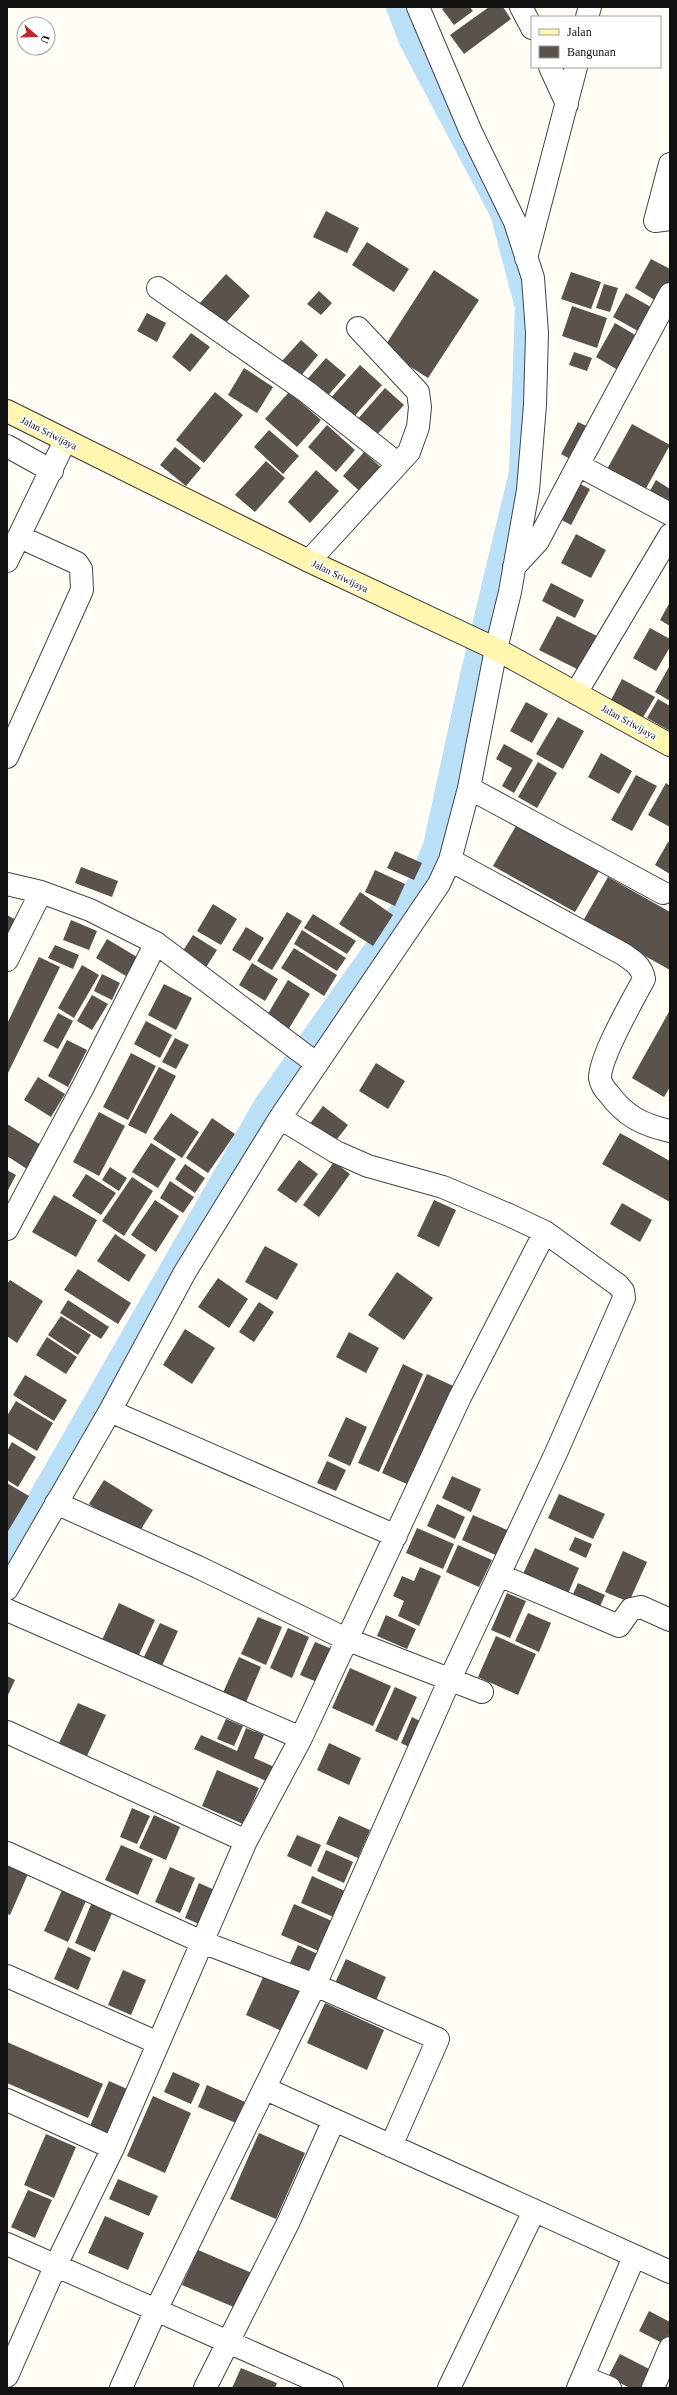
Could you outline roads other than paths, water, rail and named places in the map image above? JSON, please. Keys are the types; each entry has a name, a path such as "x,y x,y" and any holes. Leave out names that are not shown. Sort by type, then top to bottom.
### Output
{"street":[{"path":"7,1589 110,1411 185,1272 280,1118 310,1060 439,884 450,860 469,788 492,647 514,567 528,490 535,405 537,332 533,278 515,222 471,132 418,7"},
{"path":"521,7 531,26"},
{"path":"550,68 567,104"},
{"path":"526,258 576,68"},
{"path":"670,164 655,221 670,219"},
{"path":"158,288 307,392 398,464"},
{"path":"514,567 538,541 670,294"},
{"path":"308,561 409,452 418,427 420,407 418,392 358,328"},
{"name":"Jalan Sriwijaya","path":"7,411 308,561 492,647 670,745"},
{"path":"7,561 66,441"},
{"path":"7,446 52,471"},
{"path":"578,465 670,514"},
{"path":"576,693 670,535"},
{"path":"7,757 82,590 83,580 77,563 20,537"},
{"path":"469,788 663,893"},
{"path":"450,860 623,954 639,966 643,972 644,979 606,1056 600,1078 604,1088 618,1106 631,1118 648,1126 670,1131"},
{"path":"7,884 41,892 90,910 156,943 310,1060"},
{"path":"7,960 41,892"},
{"path":"7,1229 83,1087 156,943"},
{"path":"121,2388 156,2310 266,2089 314,1985 450,1679 499,1575 624,1298 623,1291 618,1285 545,1232 510,1215 443,1187 368,1166 336,1152 280,1118"},
{"path":"7,2376 55,2267 113,2148 246,1842 301,1738 460,1396 545,1232"},
{"path":"110,1411 396,1536"},
{"path":"56,1504 198,1567 346,1639 482,1692"},
{"path":"499,1575 619,1626 631,1609 641,1607 670,1620"},
{"path":"7,1610 301,1738"},
{"path":"7,1732 246,1842"},
{"path":"7,1853 202,1942 314,1985 438,2039 391,2146"},
{"path":"7,1976 158,2043"},
{"path":"266,2089 670,2272"},
{"path":"7,2100 113,2148"},
{"path":"205,2388 288,2223 334,2120"},
{"path":"449,2388 534,2211"},
{"path":"7,2244 55,2267 329,2387"},
{"path":"610,2388 581,2382 634,2257"},
{"path":"653,2388 670,2348"}],"waterway":[{"path":"7,1554 265,1104 374,950 418,884 434,846 470,680 520,472 526,307 501,213 410,41 397,7"}]}
